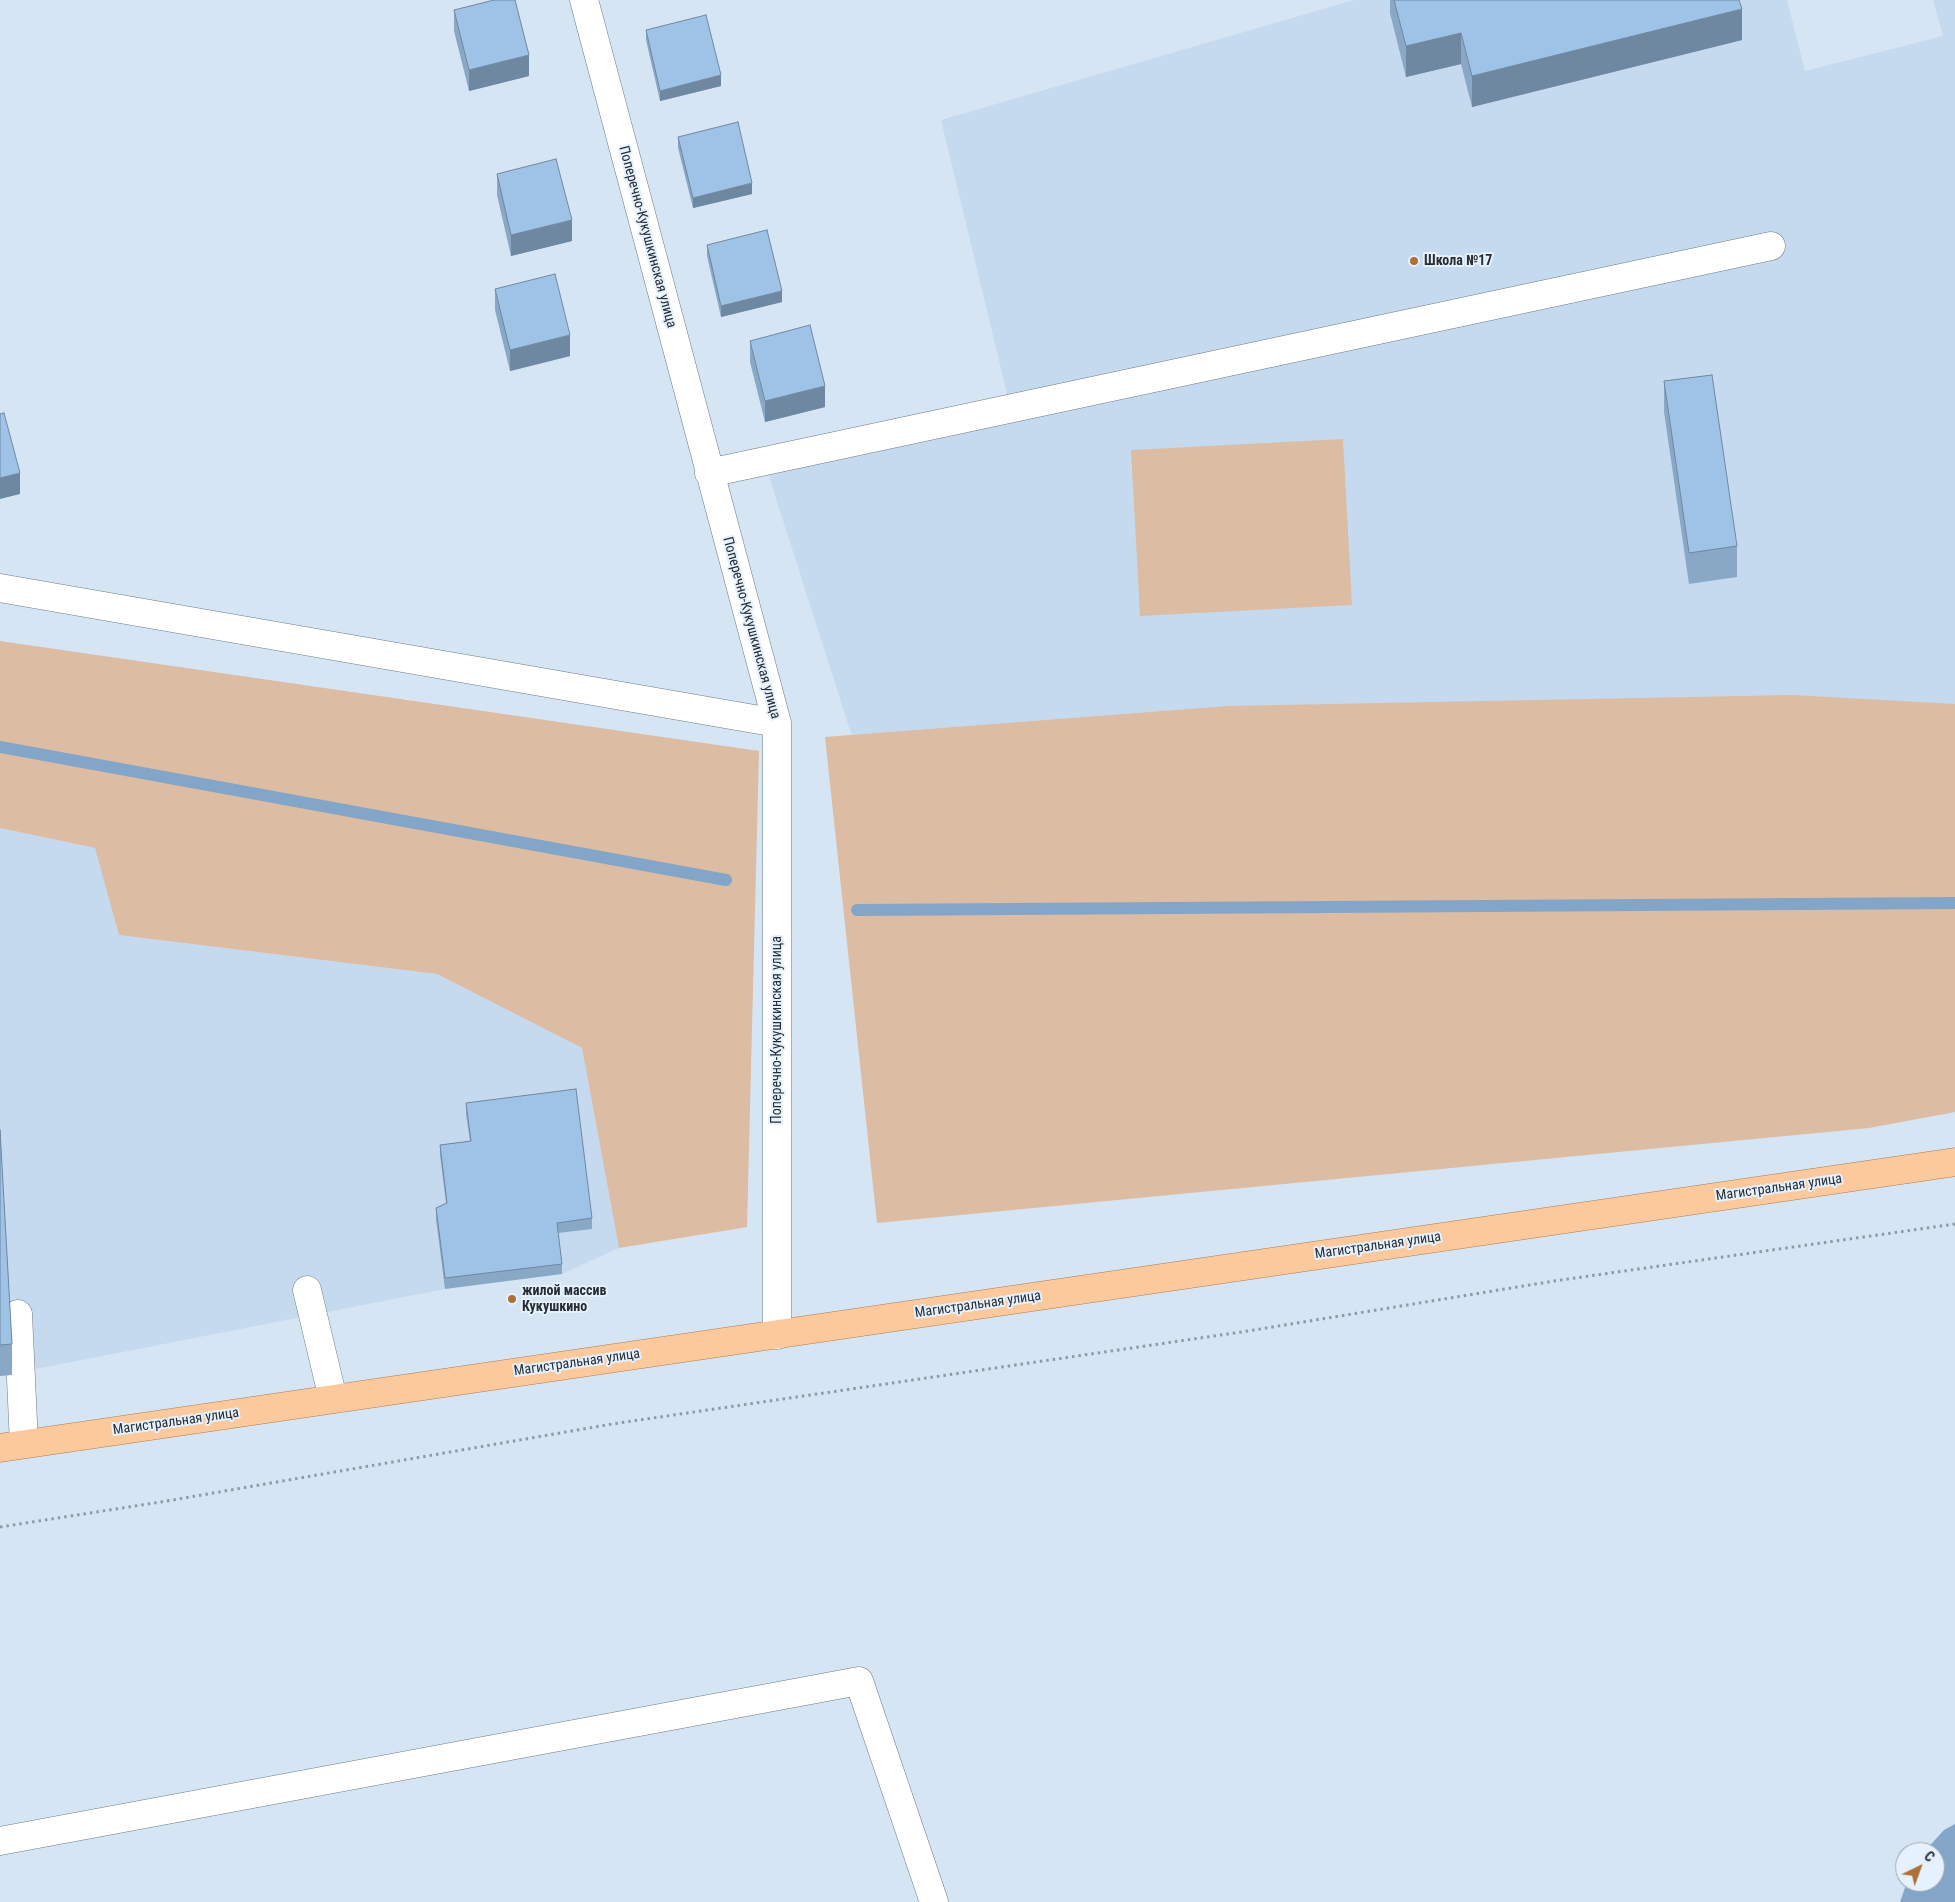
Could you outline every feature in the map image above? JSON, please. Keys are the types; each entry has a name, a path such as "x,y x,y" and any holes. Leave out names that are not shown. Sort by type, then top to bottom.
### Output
{"main road":[{"name":"Магистральная улица","path":"12,1446 1955,1162"}],"street":[{"name":"Поперечно-Кукушкинская улица","path":"584,0 777,723 777,1334"},
{"path":"709,473 1771,246"},
{"path":"0,588 777,723"},
{"path":"307,1290 333,1399"},
{"path":"12,1446 18,1314"},
{"path":"0,1841 859,1681 934,1902"}],"path":[{"path":"0,1528 612,1424 1248,1331 1554,1281 1955,1224"}],"shaded area":[{"name":"Школа №17","path":"1354,0 1787,0 1805,71 1943,36 1933,0 1955,0 1955,712 873,802 764,461 1009,402 941,120"},
{"path":"1343,439 1352,605 1140,616 1131,450"},
{"path":"0,641 759,751 747,1227 619,1248 582,1048 437,974 119,935 95,848 0,828"},
{"path":"1792,695 1955,704 1955,1112 1869,1128 877,1223 825,737 1228,706"},
{"path":"0,828 95,848 120,935 437,974 582,1048 619,1248 562,1274 445,1289 0,1376"}],"water":[{"path":"1955,1824 1955,1902 1900,1902 1904,1892 1945,1892 1945,1842 1933,1842 1944,1830"}],"building":[{"path":"494,0 515,0 529,55 469,70 454,10"},
{"path":"1394,0 1739,0 1742,9 1472,76 1461,33 1406,46"},
{"path":"706,15 721,75 660,91 646,30"},
{"path":"738,122 752,183 693,198 678,137"},
{"path":"556,159 572,220 511,235 497,174"},
{"path":"767,230 782,291 721,306 707,245"},
{"path":"555,274 570,335 510,350 495,289"},
{"path":"810,325 825,386 765,401 750,341"},
{"path":"1712,375 1737,546 1689,553 1664,381"},
{"path":"4,413 20,473 0,478 0,414"},
{"path":"576,1089 592,1218 557,1223 562,1264 445,1278 436,1208 447,1203 440,1145 471,1141 466,1103"},
{"path":"0,1130 12,1344 0,1345"}],"waterway":[{"path":"0,747 726,880"},
{"path":"857,910 1955,903"}],"place":[{"name":"Школа №17","path":"1414,261"},
{"name":"жилой массив Кукушкино","path":"512,1299"}]}
